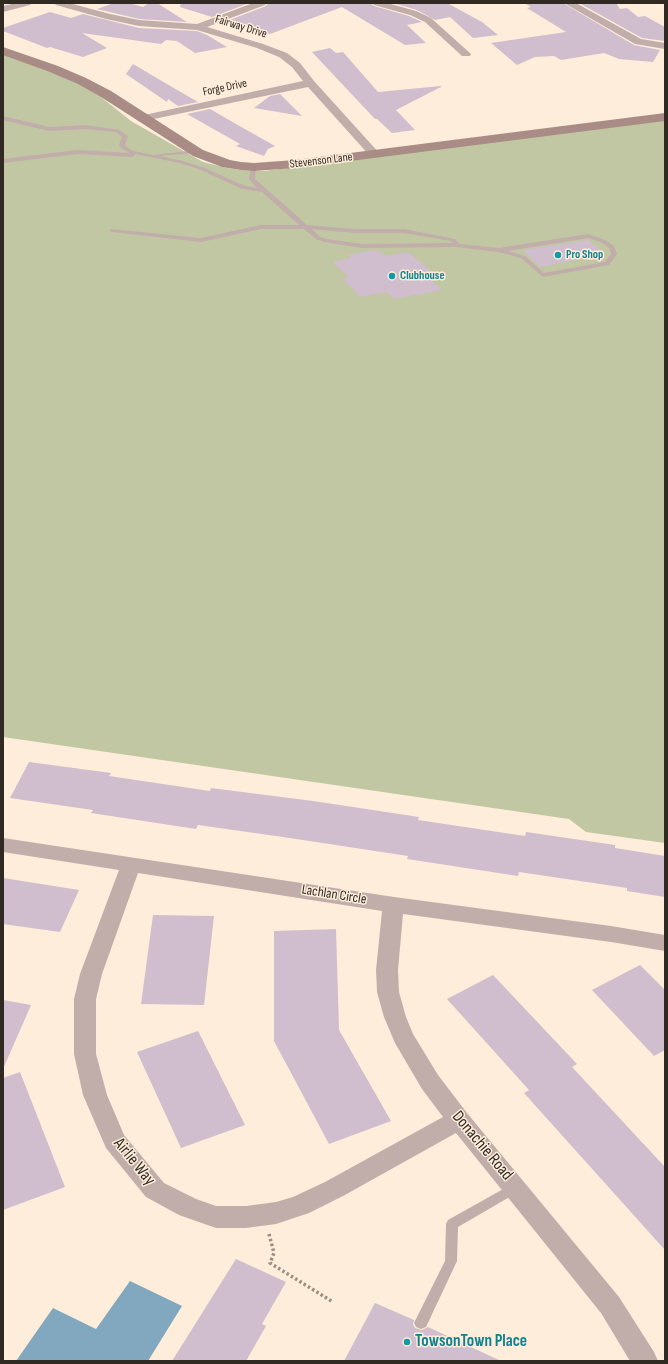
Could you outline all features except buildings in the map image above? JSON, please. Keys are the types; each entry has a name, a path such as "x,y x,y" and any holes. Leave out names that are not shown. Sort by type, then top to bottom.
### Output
{"street":[{"path":"3,9 28,3"},
{"name":"Fairway Drive","path":"59,3 92,13 139,23 198,27 283,55 293,61 310,83 374,154"},
{"path":"198,27 262,3"},
{"path":"377,3 413,13 428,20 466,54"},
{"path":"569,3 638,42 665,46"},
{"name":"Stevenson Lane","path":"3,51 82,81 144,118 194,151 227,164 254,167 295,164 665,117"},
{"name":"Forge Drive","path":"144,118 310,83"},
{"name":"Lachlan Circle","path":"3,844 394,905 611,934 665,943"},
{"name":"Airlie Way","path":"131,864 91,974 85,999 85,1054 95,1095 114,1141 145,1180 155,1190 188,1207 216,1217 246,1217 276,1213 300,1205 334,1189 459,1120"},
{"name":"Donachie Road","path":"394,905 391,921 387,970 388,992 395,1017 403,1037 430,1082 459,1120 516,1187 610,1305 645,1361"}],"lane":[{"path":"3,118 49,129 86,127 112,130 123,134 124,140 122,144 126,150 146,156 194,151"},
{"path":"3,161 77,152 146,156 181,162 203,169 244,188 264,191"},
{"path":"254,167 252,179 318,238 326,242 362,246 458,246 499,250 523,257 543,275 607,264 614,254 612,247 604,241 588,236 499,250"},
{"path":"112,230 201,240 261,227 292,226 307,228 404,231 453,240 458,246"},
{"path":"421,1323 451,1261 452,1224 516,1187"}],"path":[{"path":"265,1214 274,1253 270,1263 333,1302"}],"green space":[{"path":"3,54 71,79 101,97 131,121 203,162 241,170 264,171 665,120 665,843 586,832 569,819 3,737"}],"water":[{"path":"130,1281 182,1306 148,1361 16,1361 53,1308 96,1329"}],"place":[{"name":"Pro Shop","path":"558,255"},
{"name":"Clubhouse","path":"392,276"},
{"name":"TowsonTown Place","path":"407,1342"}]}
